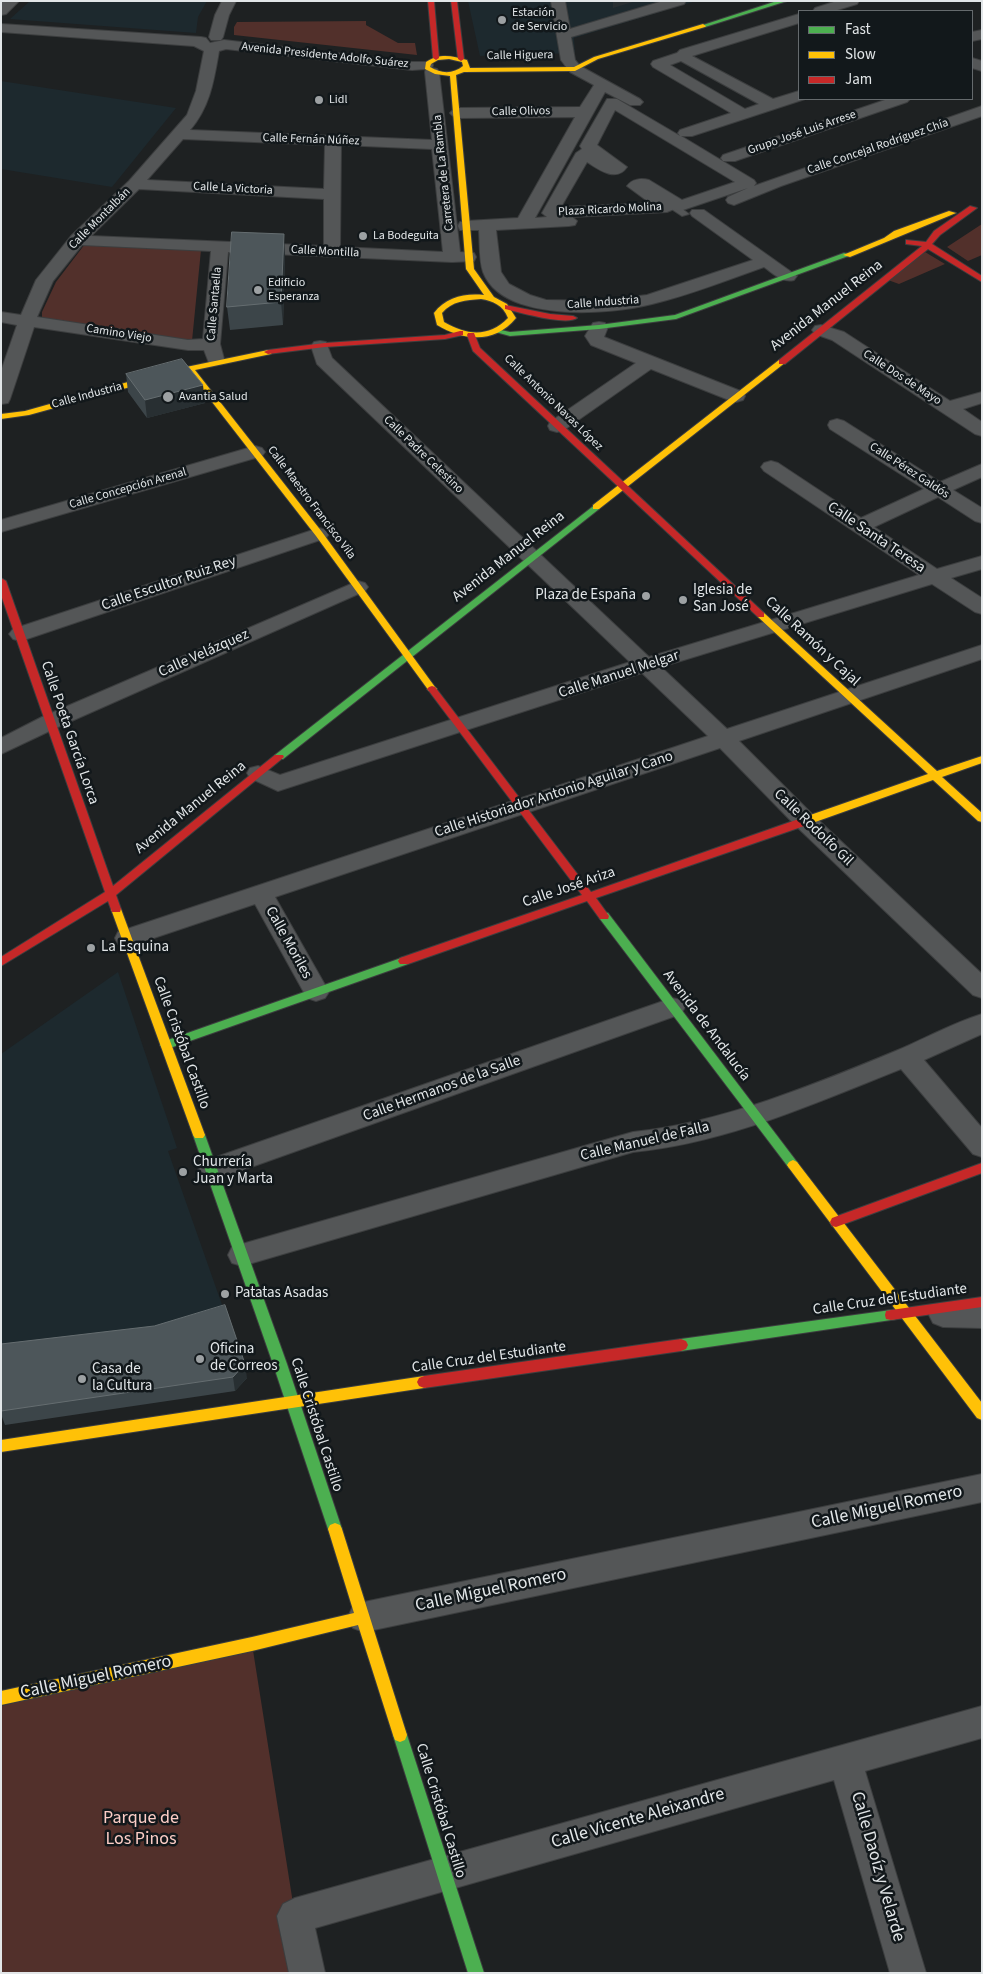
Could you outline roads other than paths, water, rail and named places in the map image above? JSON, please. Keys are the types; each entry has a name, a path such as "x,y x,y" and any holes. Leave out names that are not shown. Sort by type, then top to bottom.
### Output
{"street":[{"path":"1,10 12,1"},
{"name":"Calle Montalbán","path":"1,399 27,320 45,280 77,240 135,184 180,134 198,109 204,91 213,43 222,15 229,1"},
{"name":"Carretera de La Rambla","path":"431,1 432,65 442,145 463,269 491,299"},
{"path":"432,65 453,74 463,64 454,1"},
{"path":"558,1 568,60 575,69 775,183"},
{"path":"564,35 679,1"},
{"path":"575,69 596,58 784,1"},
{"path":"823,10 852,1"},
{"path":"743,114 658,64 682,56 685,53 798,18"},
{"name":"Avenida Presidente Adolfo Suárez","path":"1,28 213,43 412,66 432,65"},
{"path":"682,56 772,105"},
{"name":"Calle Higuera","path":"432,65 449,57 463,64 575,69"},
{"name":"Carretera de La Rambla","path":"453,74 458,113 466,226 463,269"},
{"name":"Plaza Ricardo Molina","path":"524,223 574,146 584,112 602,84"},
{"path":"686,132 798,96"},
{"name":"Grupo José Luis Arrese","path":"729,158 899,100"},
{"name":"Plaza Ricardo Molina","path":"612,102 748,183 680,206 643,183 635,186 667,207 550,213 584,152 610,170 619,167 588,146 612,102"},
{"name":"Calle Concejal Rodríguez Chía","path":"775,183 982,110"},
{"name":"Calle Olivos","path":"458,113 584,112"},
{"name":"Calle Fernán Núñez","path":"180,134 442,145"},
{"path":"332,253 331,194 333,140"},
{"name":"Plaza Ricardo Molina","path":"466,226 691,214 775,183"},
{"name":"Calle La Victoria","path":"135,184 331,194"},
{"name":"Calle Industria","path":"320,346 445,337 496,331 510,334 599,327 676,317 886,240 897,233 951,214 978,207"},
{"name":"Avenida Manuel Reina","path":"1,962 110,894 258,772 532,559 920,252 937,232 978,207"},
{"path":"691,214 788,276"},
{"name":"Calle Industria","path":"487,225 492,272 503,288 524,299 545,305 599,306 649,300 766,261"},
{"name":"Calle Montilla","path":"77,240 332,253 463,269"},
{"path":"886,240 926,244 982,280"},
{"name":"Calle Santaella","path":"216,361 211,344 220,246"},
{"path":"452,301 463,269"},
{"path":"425,320 438,314 441,309 452,301 471,297 491,299"},
{"name":"Calle Industria","path":"491,299 508,307 550,316 592,319 635,316 713,302"},
{"path":"496,331 504,328 512,318 508,307"},
{"path":"438,314 440,323 452,331 466,334"},
{"name":"Camino Viejo","path":"1,317 188,345 211,344"},
{"path":"599,327 594,336 597,341 648,363 736,396"},
{"name":"Calle Industria","path":"1,417 26,413 216,361 254,354 320,346 379,336 406,329"},
{"name":"Calle Dos de Mayo","path":"821,330 838,336 982,430"},
{"name":"Calle Antonio Navas López","path":"466,334 476,349 622,487"},
{"name":"Calle Padre Celestino","path":"320,346 323,360 532,559"},
{"path":"557,426 648,363"},
{"name":"Calle Maestro Francisco Vila","path":"190,368 319,534 407,656"},
{"path":"948,408 982,398"},
{"name":"Calle Pérez Galdós","path":"837,425 982,517"},
{"name":"Calle Concepción Arenal","path":"1,526 255,452"},
{"name":"Calle Santa Teresa","path":"771,467 982,608"},
{"path":"859,526 982,470"},
{"name":"Calle Ramón y Cajal","path":"622,487 982,819"},
{"name":"Calle Escultor Ruiz Rey","path":"20,634 319,534"},
{"path":"532,559 646,666"},
{"name":"Calle Manuel Melgar","path":"258,772 278,783 773,626 982,562"},
{"name":"Calle Poeta García Lorca","path":"1,581 110,894"},
{"name":"Calle Velázquez","path":"1,747 50,722 358,587"},
{"name":"Calle Historiador Antonio Aguilar y Cano","path":"127,938 982,652"},
{"name":"Avenida de Andalucía","path":"407,656 591,897 753,1115 982,1414"},
{"name":"Calle Rodolfo Gil","path":"646,666 724,739 804,820 982,989"},
{"name":"Calle José Ariza","path":"166,1045 982,759"},
{"name":"Calle Moriles","path":"261,893 316,992"},
{"name":"Calle Cristóbal Castillo","path":"110,894 212,1170 292,1401 364,1617 443,1874 476,1973"},
{"name":"Calle Hermanos de la Salle","path":"212,1170 672,1007"},
{"name":"Calle Manuel de Falla","path":"242,1255 633,1142 664,1139 760,1114 906,1057 982,1023"},
{"path":"906,1057 982,1147"},
{"path":"836,1222 982,1168"},
{"name":"Calle Cruz del Estudiante","path":"1,1446 292,1401 982,1302"},
{"path":"905,1313 982,1316"},
{"name":"Calle Miguel Romero","path":"1,1698 252,1644 364,1617 982,1488"},
{"name":"Calle Vicente Aleixandre","path":"307,1973 295,1916 982,1722"},
{"name":"Calle Daoíz y Velarde","path":"845,1761 908,1973"}],"lane":[{"path":"574,146 613,167"},
{"path":"642,186 691,214"}],"place":[{"name":"Estación de Servicio","path":"502,20"},
{"name":"Lidl","path":"319,100"},
{"name":"La Bodeguita","path":"363,236"},
{"name":"Edificio Esperanza","path":"258,290"},
{"name":"Avantia Salud","path":"168,397"},
{"name":"Plaza de España","path":"646,596"},
{"name":"Iglesia de San José","path":"683,600"},
{"name":"La Esquina","path":"91,948"},
{"name":"Churrería Juan y Marta","path":"183,1172"},
{"name":"Patatas Asadas","path":"225,1294"},
{"name":"Oficina de Correos","path":"200,1359"},
{"name":"Casa de la Cultura","path":"82,1379"}],"park label":[{"name":"Parque de Los Pinos","path":"141,1829"}]}
